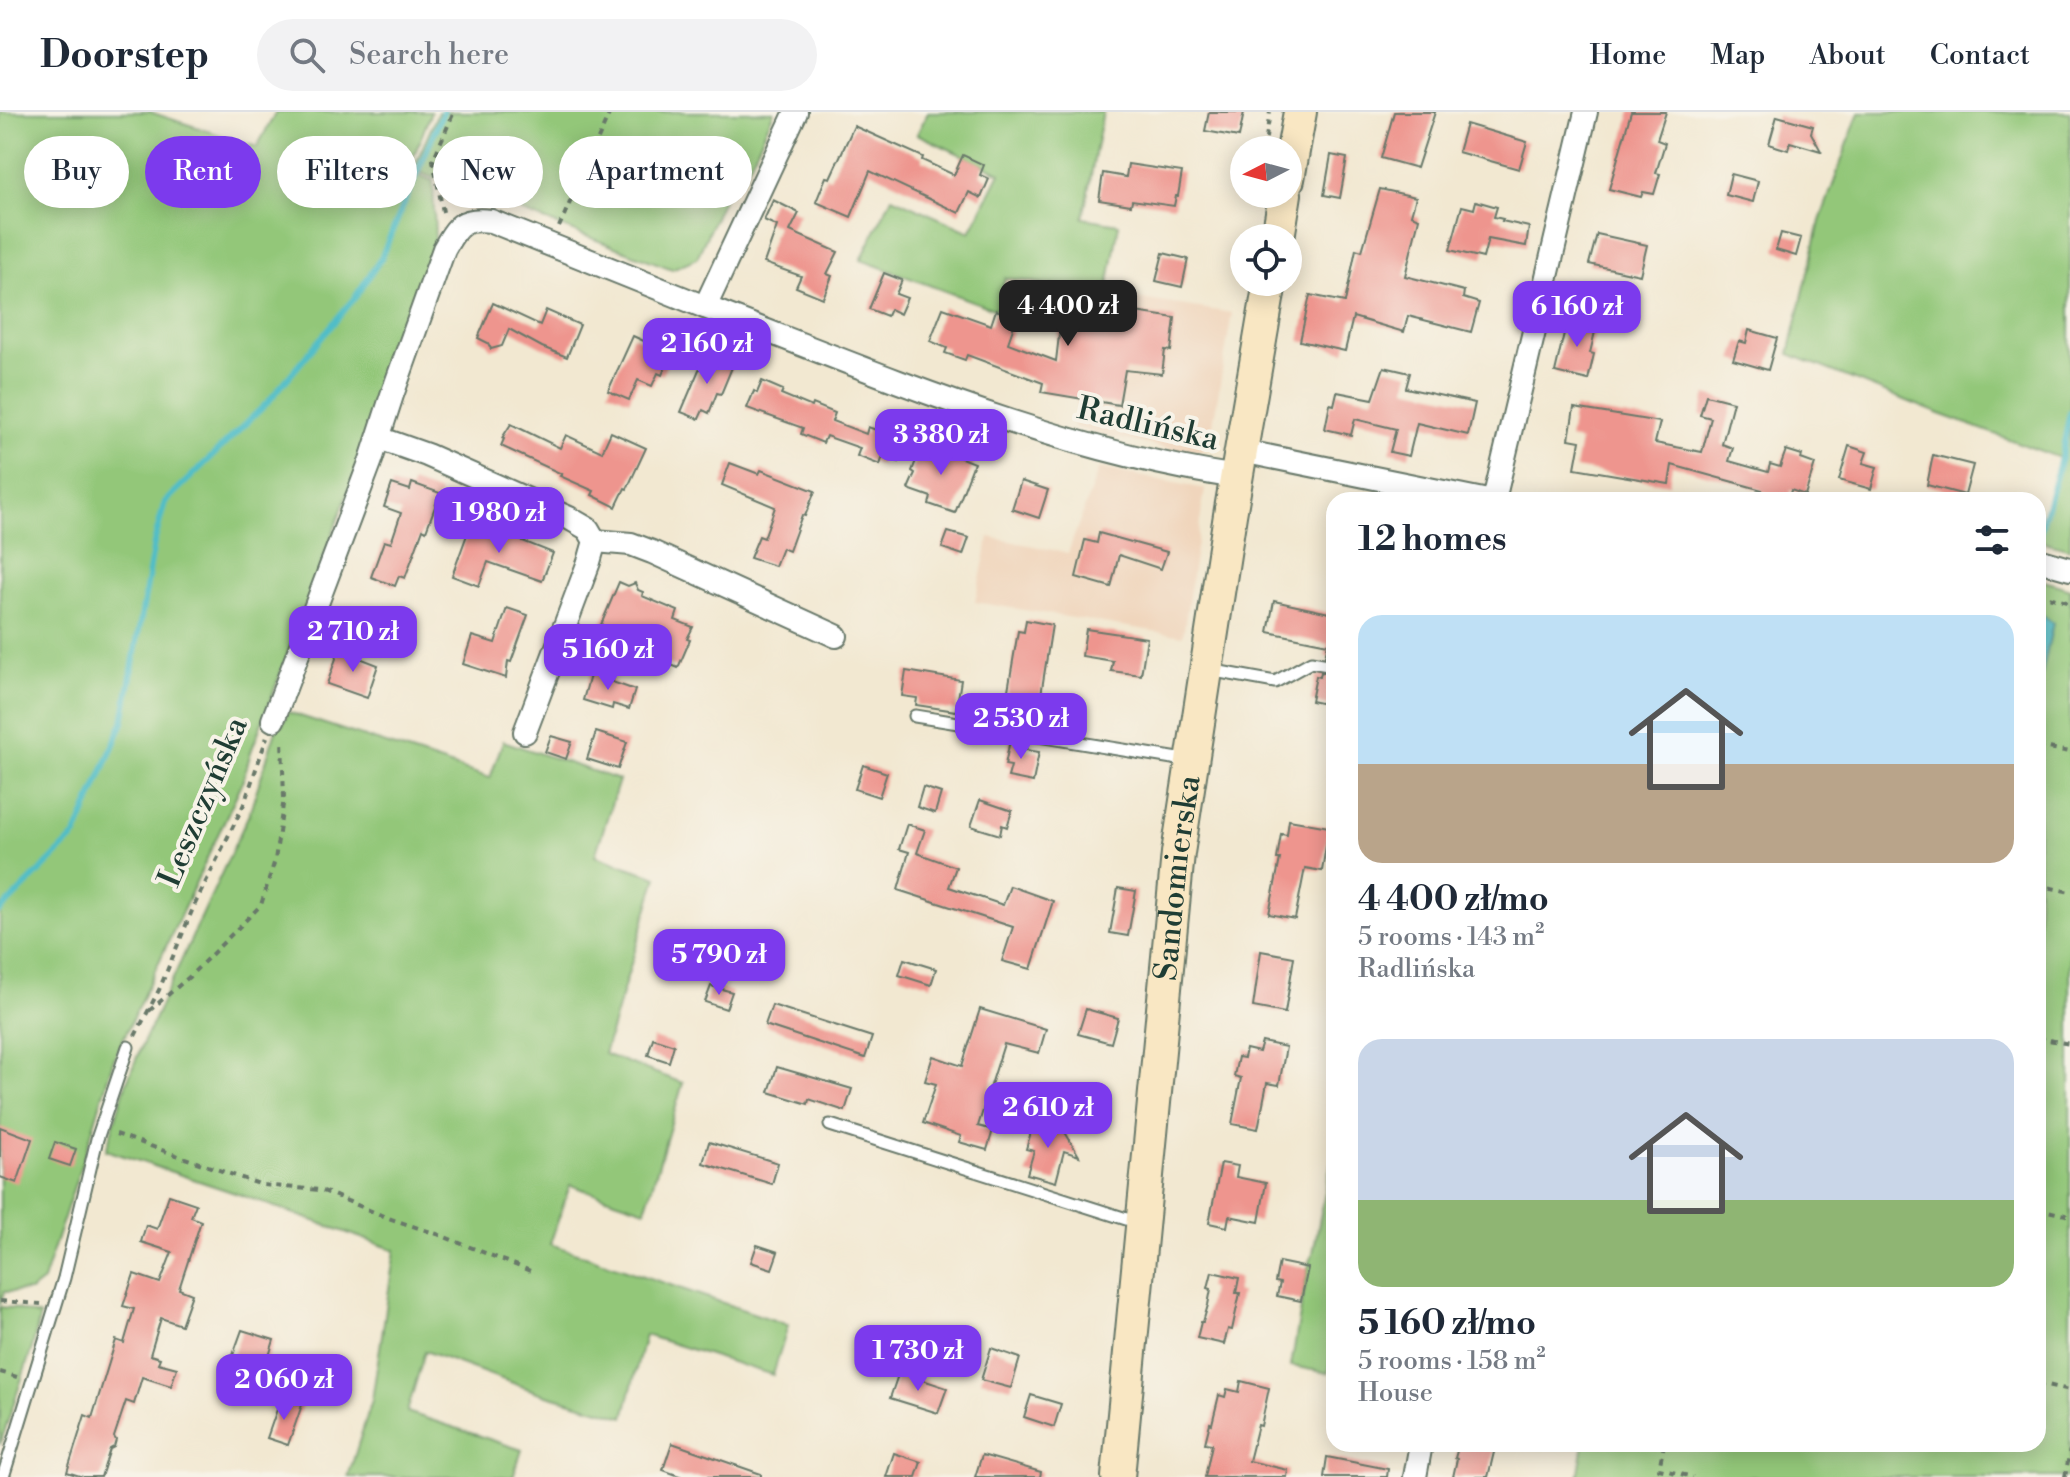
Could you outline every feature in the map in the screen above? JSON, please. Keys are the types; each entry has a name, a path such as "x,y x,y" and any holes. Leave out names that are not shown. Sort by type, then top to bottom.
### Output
{"street":[{"path":"449,241 463,223 478,219 491,221 705,307 796,112"},
{"path":"1296,136 1300,112"},
{"path":"1496,492 1586,112"},
{"name":"Leszczyńska","path":"273,720 449,241"},
{"name":"Sandomierska","path":"1118,1477 1178,853 1268,296"},
{"name":"Radlińska","path":"705,307 944,398 1098,449 1240,464 1429,492"},
{"path":"379,438 569,518 588,529 595,541 525,732"},
{"path":"595,541 631,544 652,552 836,636"},
{"path":"2046,562 2070,569"},
{"path":"1415,1477 1420,1452"}],"lane":[{"path":"1206,669 1275,682 1311,662 1326,665"},
{"path":"915,716 1191,761"},
{"path":"3,1477 51,1325 101,1129 128,1047"},
{"path":"830,1125 1143,1225"}],"path":[{"path":"449,241 433,160 454,112"},
{"path":"551,245 610,112"},
{"path":"1266,136 1270,112"},
{"path":"2046,596 2070,603"},
{"path":"146,1014 189,977 261,905 275,860 284,798 282,735 273,720"},
{"name":"Leszczyńska","path":"128,1047 159,990 194,906 244,804 273,720"},
{"path":"2046,748 2070,752"},
{"path":"2046,887 2070,892"},
{"path":"2046,1040 2070,1044"},
{"path":"101,1129 262,1185 321,1190 533,1272"},
{"path":"2046,1211 2070,1216"},
{"path":"0,1301 55,1304"},
{"path":"2046,1385 2070,1390"},
{"path":"2065,1477 2070,1450"},
{"path":"1662,1452 1659,1469 1693,1477"}],"shaded area":[{"path":"1005,278 1232,313 1209,448 1182,451 1074,427 1077,398 1055,395 1059,332 996,310"},
{"path":"1099,468 1205,489 1183,636 975,602 989,537 1068,553"}],"green space":[{"path":"0,112 150,112 223,136 145,136 145,208 261,208 261,140 276,112 431,112 417,148 417,136 277,136 277,208 417,208 417,175 433,181 435,238 368,439 242,783 113,1061 43,1281 30,1291 4,1292 0,1305"},
{"path":"438,112 774,112 752,160 752,136 559,136 559,208 719,208 697,258 672,269 512,208 543,208 543,136 433,136 433,178 417,172 417,161"},
{"path":"928,112 1103,112 1083,218 1119,224 1107,294 1005,278 996,310 861,260 892,197 970,232 1000,173 917,134"},
{"path":"1859,112 2070,112 2070,549 2046,542 2046,510 2060,458 1789,354 1820,221"},
{"path":"2046,582 2070,589 2070,1477 1578,1477 1583,1452 2046,1452"},
{"path":"288,712 490,778 503,741 619,780 595,856 657,877 604,1054 683,1083 645,1210 570,1185 550,1244 788,1325 773,1375 645,1335 624,1417 540,1393 425,1351 407,1412 522,1450 513,1477 348,1477 372,1400 395,1250 106,1150 139,1052 249,814 280,718 283,724"},
{"path":"1326,1188 1326,1373 1291,1366"},
{"path":"0,1307 40,1316 0,1445"}],"water":[{"path":"2046,618 2053,623 2046,655"}],"building":[{"path":"1209,112 1244,112 1239,136 1205,131"},
{"path":"1394,112 1435,112 1417,168 1381,158"},
{"path":"1631,112 1666,112 1657,140 1665,143 1656,173 1660,174 1654,194 1643,192 1641,197 1609,189"},
{"path":"1777,116 1813,126 1811,133 1821,151 1790,142 1788,150 1769,144"},
{"path":"1466,124 1527,142 1519,169 1458,152"},
{"path":"854,126 923,157 922,160 954,175 963,155 984,165 980,175 989,179 981,198 969,192 959,213 870,171 851,217 816,202"},
{"path":"1331,155 1347,158 1340,198 1324,195"},
{"path":"1128,164 1182,172 1174,206 1132,200 1131,205 1099,200 1103,173 1126,177"},
{"path":"1731,174 1758,181 1753,202 1726,195"},
{"path":"1380,189 1416,197 1411,215 1419,218 1405,276 1464,291 1463,298 1479,303 1471,332 1408,316 1404,332 1353,317 1345,351 1300,341 1310,295 1345,302 1356,249 1362,251"},
{"path":"773,200 799,213 790,231 838,252 827,274 832,276 823,298 796,287 801,276 764,263 777,226 764,220"},
{"path":"1476,201 1497,207 1494,217 1502,221 1529,227 1526,246 1488,239 1483,258 1450,250 1462,206 1474,209"},
{"path":"1781,233 1801,238 1796,256 1776,250"},
{"path":"1597,234 1647,245 1640,275 1589,264"},
{"path":"1163,253 1188,259 1182,287 1156,281"},
{"path":"884,273 902,280 896,294 907,298 900,314 890,309 887,316 869,309"},
{"path":"1063,301 1175,318 1171,351 1165,350 1162,374 1125,370 1119,405 1041,392 1043,383 967,355 965,360 945,353 947,348 930,341 943,308 991,325 996,310 1017,317 1008,343 1056,361"},
{"path":"493,303 540,325 546,310 580,325 567,357 509,329 502,346 491,349 488,343 478,338"},
{"path":"1568,316 1597,323 1588,380 1555,372"},
{"path":"1749,330 1777,338 1768,370 1733,360 1739,341 1746,343"},
{"path":"633,336 670,357 662,375 658,373 652,386 638,380 629,400 608,391"},
{"path":"706,353 733,365 721,394 717,393 709,413 703,410 699,419 681,412"},
{"path":"1384,367 1410,373 1406,388 1475,403 1468,435 1417,423 1409,456 1390,452 1396,429 1355,419 1351,435 1325,429 1330,404 1334,405 1337,392 1373,399"},
{"path":"762,381 783,390 781,394 835,413 832,421 866,434 868,427 891,435 888,442 904,448 899,462 883,456 880,465 857,456 860,448 826,436 823,443 801,434 803,428 747,408"},
{"path":"1706,395 1733,402 1722,444 1733,448 1729,461 1768,472 1770,464 1780,467 1786,450 1802,455 1801,459 1815,464 1806,492 1761,492 1672,465 1669,484 1575,468 1580,441 1569,439 1574,408 1660,422 1655,443 1702,452 1711,418 1700,415"},
{"path":"511,424 560,448 566,435 602,452 611,432 646,448 616,507 592,495 594,491 560,476 562,474 501,446 502,438"},
{"path":"922,445 974,463 955,513 929,504 931,497 908,489"},
{"path":"1849,446 1867,452 1863,463 1877,467 1871,489 1839,480"},
{"path":"1933,455 1973,465 1966,492 1927,485"},
{"path":"730,463 759,474 761,470 815,491 789,551 782,548 775,566 750,558 759,536 764,538 775,507 722,485"},
{"path":"1021,481 1048,490 1039,518 1012,509"},
{"path":"412,483 440,493 405,578 399,576 395,586 371,577 384,541 391,543 401,513 384,507 392,484 410,490"},
{"path":"472,521 553,553 542,581 488,562 479,586 452,576"},
{"path":"948,532 969,538 963,555 942,548"},
{"path":"1099,533 1167,552 1161,569 1119,555 1111,587 1076,577 1085,540 1097,543"},
{"path":"619,582 628,586 635,583 638,590 643,592 642,596 678,611 675,620 693,627 678,668 662,661 665,652 600,627"},
{"path":"1274,601 1326,612 1326,644 1268,632"},
{"path":"507,608 528,615 511,662 508,661 506,678 463,664 472,636 495,643"},
{"path":"1026,620 1052,625 1038,714 1033,713 1030,726 995,720 997,706 1005,708 1018,631 1024,632"},
{"path":"1086,629 1147,638 1141,675 1111,671 1113,661 1082,656"},
{"path":"339,650 378,665 367,698 327,684"},
{"path":"906,671 961,680 956,711 916,705 917,698 902,696"},
{"path":"591,672 635,690 629,709 613,704 612,709 583,700"},
{"path":"1321,672 1326,673 1326,704 1311,701 1316,676 1320,677"},
{"path":"596,732 627,742 618,769 587,759"},
{"path":"551,736 572,742 566,759 545,752"},
{"path":"1010,740 1028,743 1026,750 1039,752 1033,782 1008,777 1011,766 1005,765"},
{"path":"863,765 887,773 879,797 855,789"},
{"path":"923,787 941,793 935,813 917,807"},
{"path":"980,800 1012,811 1007,827 1002,825 1000,835 971,826"},
{"path":"1289,820 1326,826 1322,871 1305,868 1295,919 1269,914 1280,859 1277,859 1281,834 1287,835"},
{"path":"907,824 925,830 917,853 956,867 949,887 1003,905 1010,886 1053,901 1031,969 1002,961 1013,927 898,890 909,852 899,849"},
{"path":"1118,888 1136,891 1128,936 1110,933"},
{"path":"1261,951 1294,957 1285,1013 1253,1007"},
{"path":"904,959 936,969 931,985 899,975"},
{"path":"711,986 732,992 726,1009 705,1002"},
{"path":"772,1005 872,1037 865,1058 765,1025"},
{"path":"980,1009 1046,1029 1039,1053 1004,1044 978,1126 993,1130 987,1150 959,1142 961,1136 923,1123 936,1084 925,1081 933,1056 962,1066"},
{"path":"1086,1009 1118,1018 1111,1043 1078,1034"},
{"path":"653,1038 674,1045 669,1062 648,1055"},
{"path":"1262,1042 1286,1047 1279,1085 1267,1083 1258,1129 1232,1124 1241,1078 1234,1076 1238,1057 1244,1058 1246,1049 1259,1052"},
{"path":"777,1067 852,1089 845,1111 809,1099 808,1104 769,1092"},
{"path":"1035,1119 1062,1127 1079,1156 1064,1151 1056,1182 1027,1174 1034,1151 1026,1149"},
{"path":"0,1127 32,1139 17,1183 0,1177"},
{"path":"55,1142 76,1149 70,1166 49,1159"},
{"path":"709,1142 778,1163 772,1184 703,1163"},
{"path":"1221,1163 1238,1166 1236,1177 1266,1183 1259,1222 1229,1216 1227,1227 1209,1223"},
{"path":"169,1195 196,1204 191,1217 201,1221 179,1289 192,1294 181,1325 161,1318 150,1355 160,1358 158,1363 177,1368 171,1386 142,1377 134,1404 126,1401 114,1437 114,1447 110,1449 101,1477 83,1477 67,1472 85,1415 92,1418 116,1340 124,1343 134,1309 123,1306 134,1274 160,1283 172,1252 141,1242 146,1225 157,1229"},
{"path":"757,1245 778,1252 772,1269 751,1262"},
{"path":"1279,1262 1308,1268 1301,1301 1277,1296 1280,1283 1275,1282"},
{"path":"1212,1272 1239,1278 1236,1293 1240,1293 1232,1330 1228,1329 1224,1344 1197,1338 1208,1305"},
{"path":"242,1330 274,1340 266,1366 233,1355"},
{"path":"991,1348 1020,1358 1011,1388 981,1380"},
{"path":"899,1372 947,1388 938,1413 890,1398"},
{"path":"1241,1381 1269,1388 1249,1461 1288,1470 1287,1477 1205,1477 1212,1444 1205,1443 1219,1395 1225,1397 1227,1389 1239,1392"},
{"path":"1031,1395 1061,1404 1054,1427 1024,1417"},
{"path":"281,1398 302,1405 288,1445 267,1438"},
{"path":"672,1443 761,1474 761,1477 682,1477 663,1470"},
{"path":"1457,1452 1494,1452 1488,1477 1453,1477"},
{"path":"894,1453 921,1462 916,1477 886,1477"},
{"path":"982,1455 1041,1472 1040,1477 975,1477"},
{"path":"1327,1457 1388,1469 1387,1477 1324,1477"}],"waterway":[{"path":"0,911 76,835 123,722 154,543 165,502 268,402 356,296 381,258 443,112"},
{"path":"2046,511 2070,412"}]}
